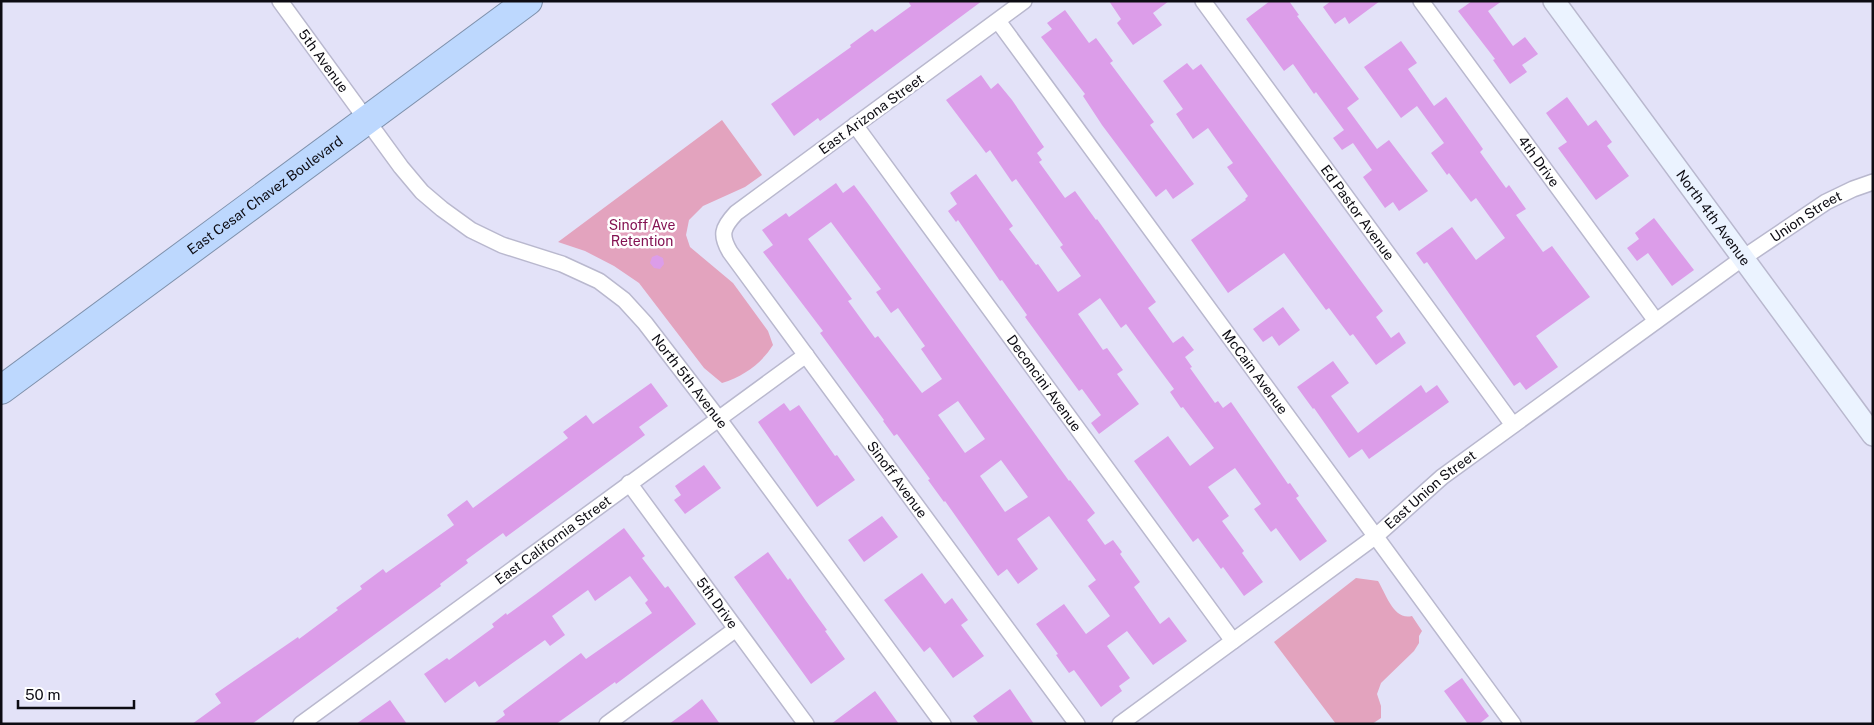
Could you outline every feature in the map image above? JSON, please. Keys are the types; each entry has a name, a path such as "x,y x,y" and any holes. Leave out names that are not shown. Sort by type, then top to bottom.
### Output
{"highway":[{"name":"East Cesar Chavez Boulevard","path":"1,390 528,1"}],"street":[{"name":"5th Avenue","path":"280,1 367,121"},
{"name":"East Arizona Street","path":"724,232 729,221 736,213 1024,1"},
{"name":"Ed Pastor Avenue","path":"1203,1 1513,425"},
{"name":"4th Drive","path":"1421,1 1656,321"},
{"name":"North 4th Avenue","path":"1554,1 1873,435"},
{"name":"McCain Avenue","path":"998,21 1513,724"},
{"name":"North 5th Avenue","path":"367,121 422,192 442,210 464,225 502,245 562,264 599,281 624,300 646,323 718,418 942,724"},
{"name":"Deconcini Avenue","path":"855,126 1233,641"},
{"name":"Union Street","path":"1743,258 1826,202 1853,188 1873,182"},
{"name":"Sinoff Avenue","path":"724,232 725,244 730,252 1077,724"},
{"name":"East Union Street","path":"1120,724 1376,536 1442,477 1743,258"},
{"name":"East California Street","path":"301,724 806,355"},
{"name":"5th Drive","path":"629,483 806,724"},
{"path":"607,724 736,629"}],"green space":[{"name":"Sinoff Ave Retention","path":"722,120 762,175 745,187 703,206 689,220 686,235 690,247 733,283 768,331 773,345 763,358 751,368 738,377 722,383 704,368 639,283 614,266 585,251 558,242"},
{"path":"1356,578 1378,581 1395,611 1406,616 1412,616 1422,631 1419,636 1419,643 1414,651 1381,683 1377,694 1381,706 1381,718 1372,724 1336,724 1274,642"}],"building":[{"path":"908,1 982,1 820,121 818,118 794,136 771,104 851,47 850,45 872,29 875,32 911,6"},
{"path":"1109,1 1169,1 1153,13 1162,25 1133,45 1117,23 1121,19"},
{"path":"1270,1 1289,1 1299,15 1297,16 1359,99 1347,108 1377,149 1389,140 1428,191 1399,211 1393,202 1385,208 1363,177 1372,170 1353,143 1342,150 1333,138 1344,130 1316,92 1314,94 1293,64 1284,71 1246,19"},
{"path":"1331,1 1380,1 1349,24 1345,17 1335,24 1323,7"},
{"path":"1472,1 1502,1 1488,11 1513,46 1525,37 1538,54 1522,65 1527,72 1510,84 1493,60 1495,59 1458,11"},
{"path":"1065,10 1089,43 1096,38 1113,61 1110,63 1154,122 1150,125 1194,184 1173,199 1166,189 1156,197 1102,125 1083,96 1085,94 1041,37 1052,29 1047,23"},
{"path":"1401,41 1417,63 1408,69 1434,106 1446,97 1483,149 1480,152 1506,188 1509,185 1526,209 1516,215 1543,252 1552,246 1590,297 1536,336 1558,367 1526,390 1520,382 1514,386 1427,262 1424,264 1416,253 1452,227 1476,260 1505,238 1476,198 1471,202 1449,173 1447,175 1431,153 1444,143 1417,106 1401,118 1364,67"},
{"path":"1187,63 1193,70 1201,64 1383,311 1376,317 1391,338 1399,332 1406,343 1376,365 1353,334 1350,336 1329,308 1326,310 1284,253 1228,293 1191,240 1246,200 1248,196 1227,167 1233,163 1208,128 1193,139 1176,114 1183,109 1163,81"},
{"path":"981,75 991,89 998,83 1012,100 1044,147 1037,153 1042,160 1039,162 1065,198 1075,191 1097,219 1156,302 1148,308 1173,343 1183,336 1194,350 1185,357 1192,367 1190,368 1215,403 1218,401 1223,408 1231,402 1288,484 1290,483 1299,496 1296,498 1327,541 1300,561 1276,528 1271,532 1254,509 1261,504 1235,468 1208,487 1229,516 1222,521 1244,551 1242,553 1263,582 1244,596 1223,567 1221,569 1198,538 1193,542 1134,461 1168,436 1190,466 1214,448 1183,407 1181,408 1170,392 1174,389 1126,324 1121,328 1100,298 1078,314 1103,350 1107,348 1123,370 1117,374 1139,404 1099,434 1091,423 1101,415 1082,389 1079,391 1025,317 1027,315 1002,280 1000,281 958,220 956,222 948,211 957,204 950,193 976,174 1013,226 1009,229 1058,292 1081,276 1060,247 1063,245 1016,179 1012,182 990,150 986,153 946,100"},
{"path":"1567,97 1588,126 1596,120 1612,142 1607,146 1629,176 1596,200 1558,148 1567,142 1546,113"},
{"path":"836,183 843,193 854,185 1069,481 1095,513 1087,520 1105,545 1113,540 1122,552 1120,554 1140,582 1134,587 1160,624 1169,617 1187,641 1153,665 1127,631 1107,646 1130,678 1119,686 1122,691 1101,707 1074,670 1069,673 1036,624 1064,604 1086,634 1110,616 1088,586 1096,580 1049,516 1017,539 1038,569 1018,584 1007,569 998,576 928,480 930,479 897,434 894,436 820,333 823,331 763,252 773,245 762,230 786,213 789,217","holes":["831,222 881,289 876,292 891,313 898,308 925,346 921,349 942,379 922,393 878,336 875,338 848,301 852,299 808,239","958,401 985,439 965,453 938,415","1001,460 1028,497 1005,512 980,476"]},
{"path":"1654,218 1694,270 1672,286 1648,253 1637,261 1627,248 1639,239 1635,233"},
{"path":"657,255 663,258 664,264 660,269 654,268 650,263 652,257"},
{"path":"1283,307 1300,330 1279,346 1272,336 1263,342 1253,329"},
{"path":"1333,361 1349,383 1331,396 1358,433 1421,385 1426,393 1437,385 1449,402 1369,459 1362,449 1349,458 1297,387"},
{"path":"651,383 668,406 639,427 645,435 506,537 503,533 466,560 468,563 440,584 441,586 252,724 192,724 221,703 215,694 298,637 299,639 338,610 336,608 362,589 360,586 383,569 386,573 454,525 447,515 467,500 473,508 568,438 563,432 586,415 593,424"},
{"path":"784,403 790,411 799,405 835,456 837,455 855,480 817,507 758,422"},
{"path":"704,465 721,488 685,514 674,500 681,495 675,486"},
{"path":"882,516 898,537 864,562 848,540"},
{"path":"624,528 645,556 642,558 665,588 668,586 696,624 616,684 615,682 556,724 493,724 505,715 503,711 581,653 586,659 652,613 645,603 648,600 630,576 595,601 588,590 552,616 565,635 550,646 545,640 479,687 475,681 445,703 424,674 447,658 449,660 494,627 492,624 506,613 507,615"},
{"path":"768,552 788,580 790,578 845,659 811,684 734,577"},
{"path":"922,573 945,604 952,598 968,620 961,625 984,656 953,678 930,647 924,652 884,600"},
{"path":"1462,678 1489,716 1479,724 1468,724 1444,691"},
{"path":"1010,689 1034,724 979,724 973,716"},
{"path":"875,691 899,724 831,724"},
{"path":"702,699 720,724 669,724 691,708"},
{"path":"390,700 407,724 356,724"}]}
